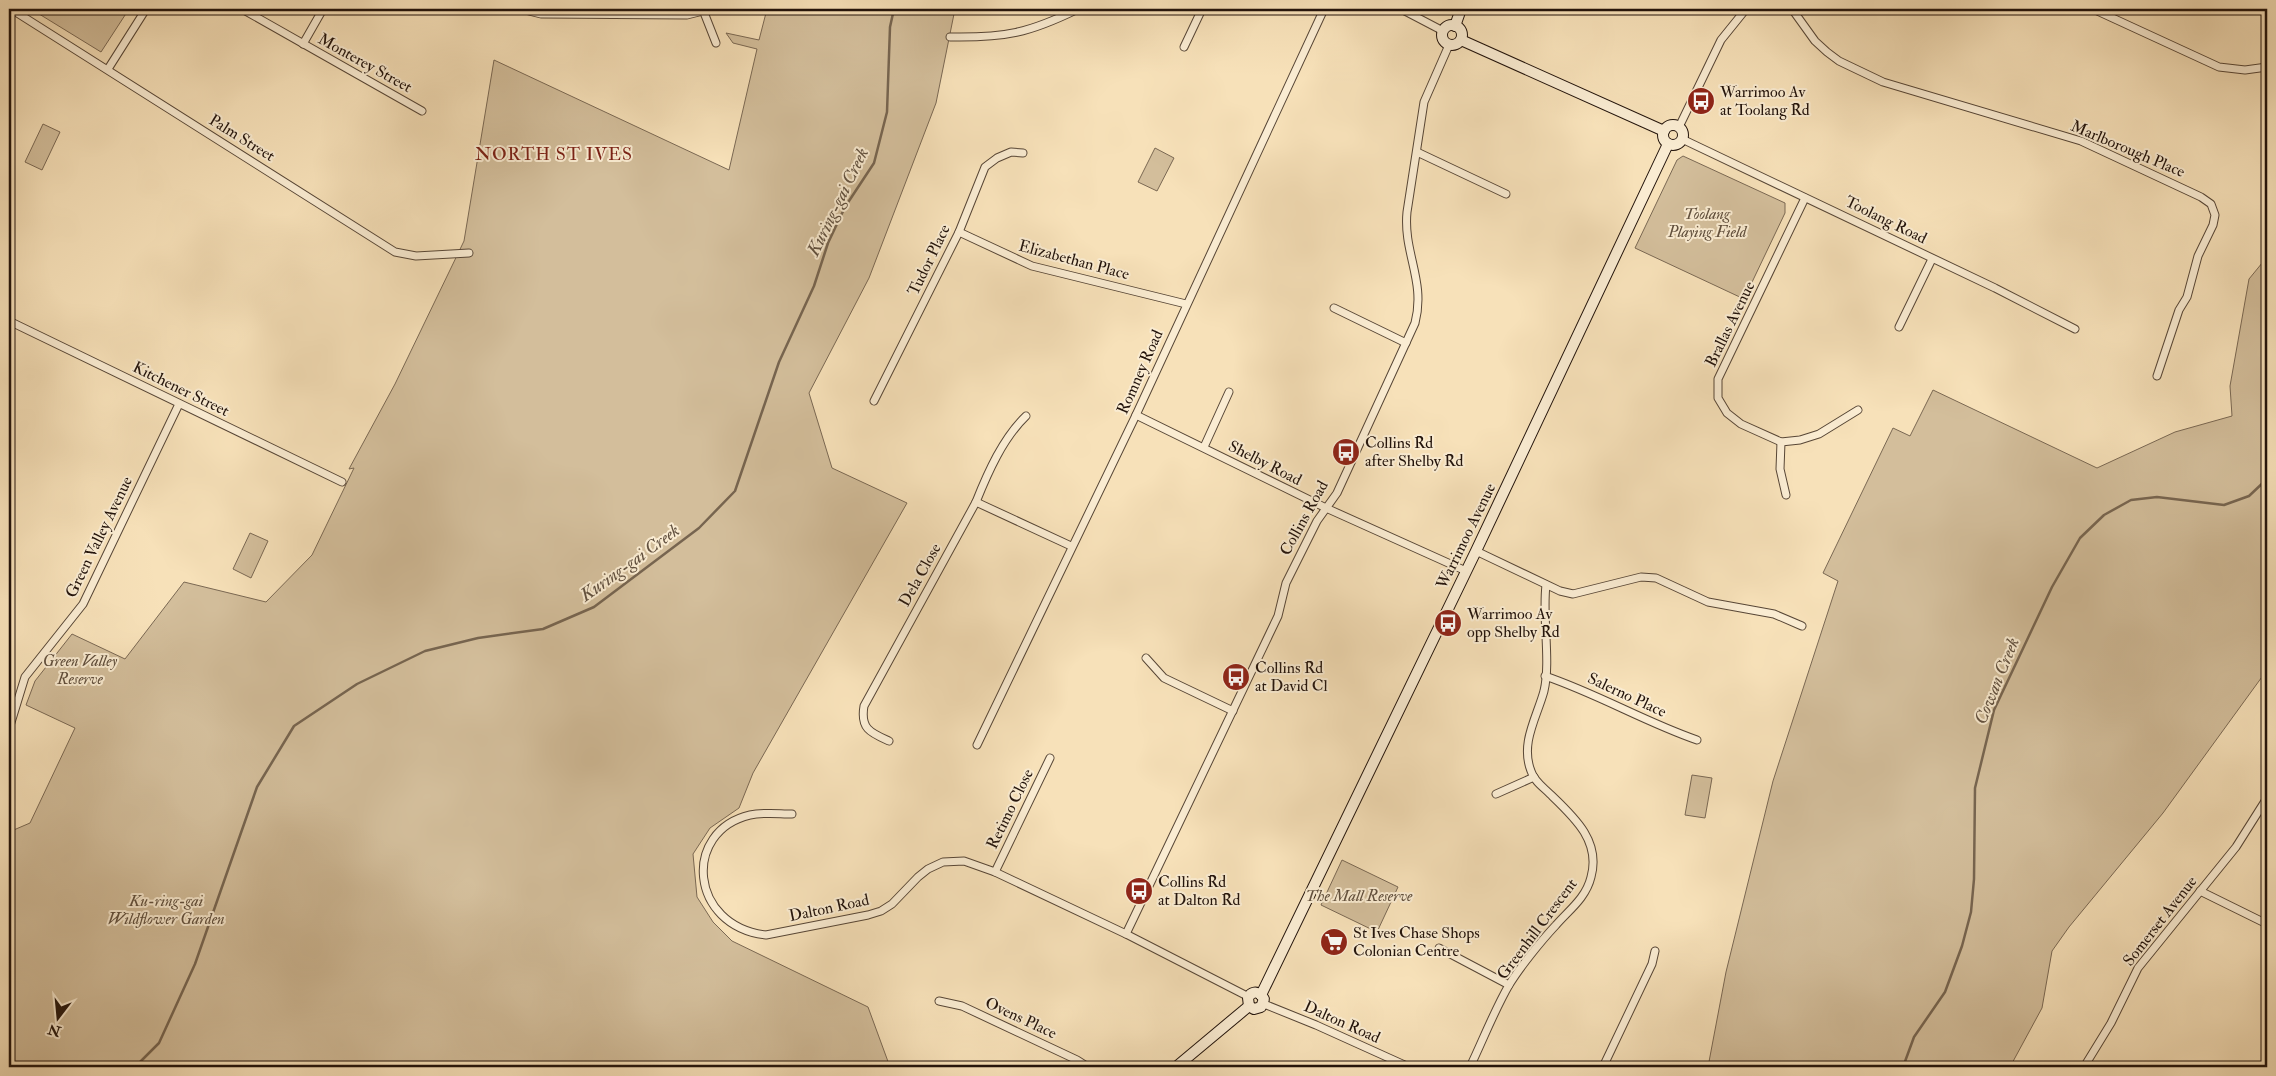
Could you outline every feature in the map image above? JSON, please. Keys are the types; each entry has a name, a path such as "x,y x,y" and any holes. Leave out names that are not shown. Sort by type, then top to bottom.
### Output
{"street":[{"name":"Palm Street","path":"11,9 396,252 416,256 469,253"},
{"path":"108,69 146,9"},
{"name":"Monterey Street","path":"242,9 422,111"},
{"path":"303,44 323,9"},
{"path":"521,9 540,14 665,15 687,15 704,9 716,43"},
{"path":"950,37 1003,36 1029,30 1078,9"},
{"path":"1184,47 1202,9"},
{"name":"Romney Road","path":"977,745 1071,546 1136,415 1324,9"},
{"path":"1401,9 1443,31"},
{"path":"1455,26 1461,9"},
{"path":"1679,127 1721,40 1746,9"},
{"name":"Marlborough Place","path":"1792,9 1815,41 1827,52 1839,61 1883,82 2081,141 2201,197 2211,204 2214,214 2213,226 2198,256 2187,297 2180,310 2156,376"},
{"path":"2093,9 2219,67 2245,70 2267,67"},
{"path":"1448,26 1455,26 1461,31 1461,40 1456,45 1449,45 1443,39 1443,31 1448,26"},
{"path":"1461,40 1664,131"},
{"name":"Collins Road","path":"1126,934 1278,616 1286,583 1317,521 1337,493 1415,323 1419,292 1405,226 1424,102 1449,45"},
{"path":"1669,126 1679,127 1683,132 1682,139 1676,145 1668,144 1663,137 1664,131 1669,126"},
{"name":"Toolang Road","path":"1682,139 1995,288 2075,329"},
{"name":"Warrimoo Avenue","path":"1262,999 1668,144"},
{"name":"Tudor Place","path":"874,401 959,232 985,166 1011,152 1023,153"},
{"path":"1417,152 1506,194"},
{"name":"Brallas Avenue","path":"1782,442 1741,424 1727,413 1718,398 1718,379 1805,198"},
{"name":"Elizabethan Place","path":"959,232 1032,266 1186,304"},
{"path":"1899,327 1932,259"},
{"path":"1334,308 1406,343"},
{"name":"Kitchener Street","path":"9,321 342,482"},
{"path":"1204,447 1230,392"},
{"name":"Green Valley Avenue","path":"9,729 25,677 83,604 178,404"},
{"path":"1786,495 1780,469 1782,442 1800,440 1819,434 1858,410"},
{"name":"Shelby Road","path":"1136,415 1326,508 1466,571"},
{"name":"Dela Close","path":"890,741 871,733 864,724 862,716 864,706 976,502 985,480 1014,428 1026,416"},
{"path":"976,502 1071,546"},
{"path":"1476,551 1546,585 1573,594 1641,577 1656,578 1708,602 1774,614 1802,626"},
{"name":"Greenhill Crescent","path":"1470,1067 1509,985 1554,927 1585,893 1591,878 1593,863 1586,831 1534,777 1529,764 1527,747 1530,731 1544,690 1546,676 1544,600 1546,585"},
{"path":"1146,658 1164,678 1233,711"},
{"name":"Salerno Place","path":"1546,676 1576,686 1676,733 1696,740"},
{"name":"Retimo Close","path":"996,872 1050,758"},
{"path":"1496,794 1534,777"},
{"name":"Somerset Avenue","path":"2084,1067 2111,1023 2138,968 2236,847 2267,798"},
{"name":"Dalton Road","path":"792,814 749,815 731,823 718,835 710,846 704,862 706,892 711,905 720,916 734,926 751,933 766,935 881,911 892,904 918,877 943,862 964,861 996,872 1126,934 1249,1001"},
{"path":"2200,891 2267,924"},
{"path":"1439,948 1509,985"},
{"path":"1603,1067 1652,964 1655,951"},
{"path":"1176,1067 1249,1001 1256,1009 1262,999"},
{"name":"Dalton Road","path":"1262,999 1409,1067"},
{"name":"Ovens Place","path":"939,1001 962,1006 1077,1060 1088,1067"}],"green space":[{"path":"31,9 129,9 101,52"},
{"name":"Ku-ring-gai Wildflower Garden","path":"767,9 955,9 936,103 869,278 809,393 832,468 907,503 753,773 739,808 710,828 693,854 697,897 713,922 732,941 868,1007 890,1067 9,1067 9,832 30,823 75,728 26,705 35,681 72,634 125,659 184,582 266,602 312,555 354,468 349,469 395,384 464,241 494,60 729,170 757,49 733,43 726,33 759,40"},
{"path":"43,124 60,132 42,170 25,162"},
{"path":"1155,148 1174,158 1157,191 1138,182"},
{"name":"Toolang Playing Field","path":"1683,156 1785,203 1785,213 1744,299 1635,248 1677,160"},
{"path":"2267,257 2267,670 2163,813 2069,927 2052,951 2042,1008 2010,1067 1708,1067 1726,972 1773,781 1838,581 1823,573 1893,428 1910,436 1933,390 2097,468 2175,432 2232,416 2230,386 2249,279"},
{"path":"250,533 268,541 251,578 233,569"},
{"path":"1692,775 1712,778 1705,818 1685,815"},
{"name":"The Mall Reserve","path":"1342,860 1398,887 1377,932 1321,905"}],"waterway":[{"name":"Kuring-gai Creek","path":"135,1067 159,1043 195,964 257,787 294,726 357,684 425,651 478,638 543,629 594,607 699,528 735,491 779,362 814,286 828,243 845,207 874,163 887,112 890,27 894,9"},
{"name":"Cowan Creek","path":"1903,1067 1914,1037 1945,992 1962,946 1971,912 1974,879 1975,788 1994,710 2052,587 2080,538 2104,515 2131,500 2157,497 2224,505 2249,496 2267,479"}],"place":[{"name":"Warrimoo Av at Toolang Rd","path":"1701,101"},
{"name":"Collins Rd after Shelby Rd","path":"1346,452"},
{"name":"Warrimoo Av opp Shelby Rd","path":"1448,623"},
{"name":"Collins Rd at David Cl","path":"1236,677"},
{"name":"Collins Rd at Dalton Rd","path":"1139,891"},
{"name":"St Ives Chase Shops Colonian Centre","path":"1334,942"}],"district":[{"name":"NORTH ST IVES","path":"554,154"}],"park label":[{"name":"Green Valley Reserve","path":"80,670"}]}
